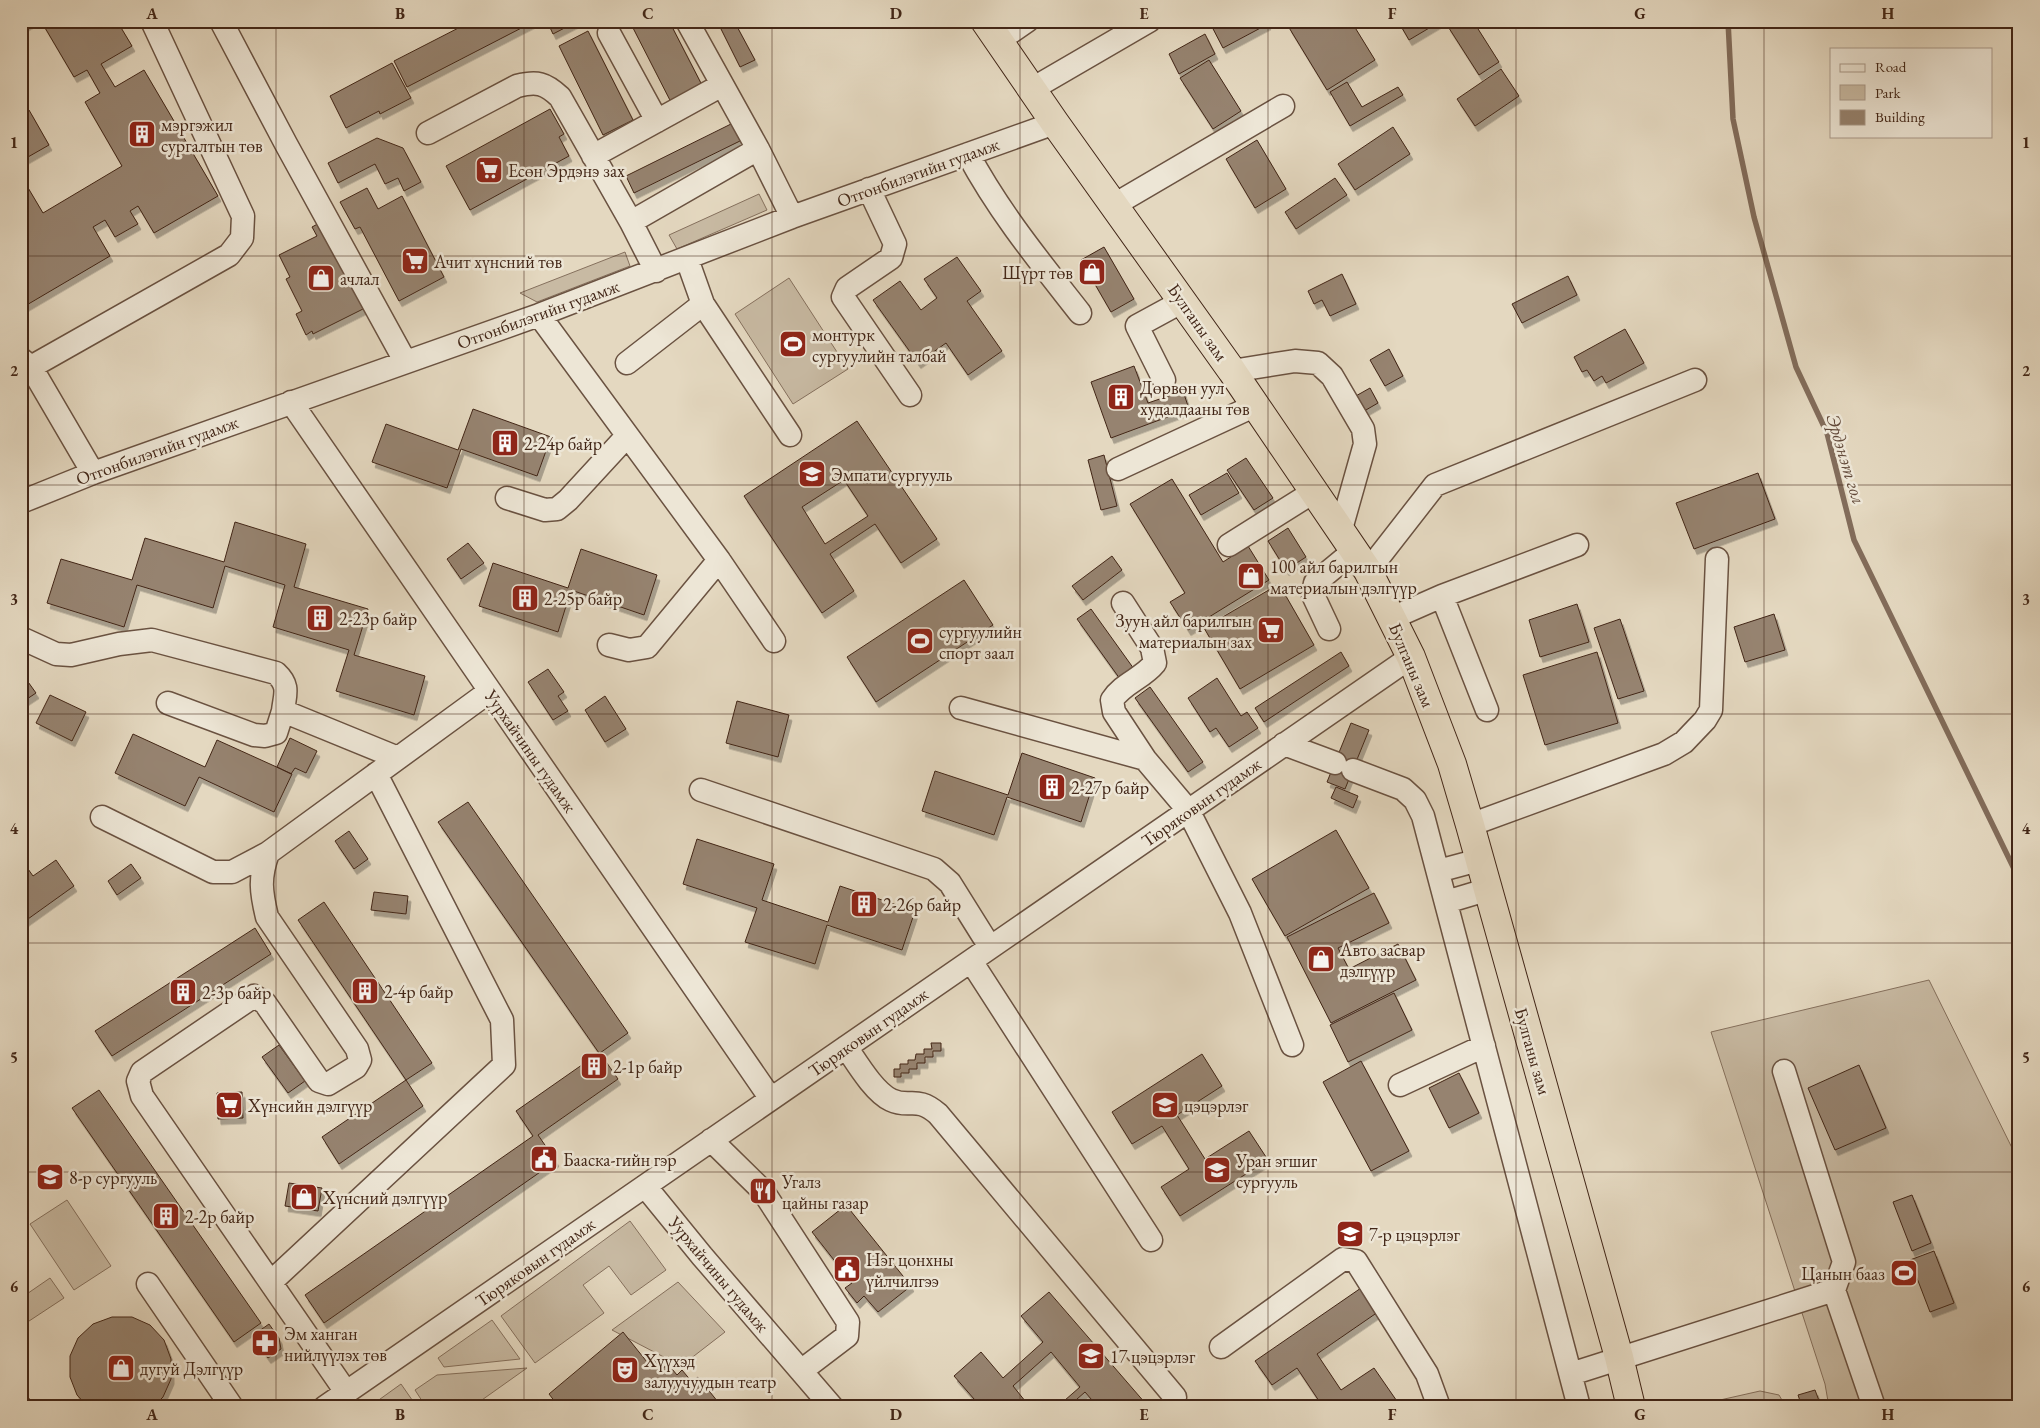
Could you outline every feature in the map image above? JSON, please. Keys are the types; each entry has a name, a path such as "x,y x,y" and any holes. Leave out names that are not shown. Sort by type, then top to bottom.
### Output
{"highway":[{"name":"Булганы зам","path":"991,31 1055,124 1256,405 1355,550 1411,657 1452,764 1470,825 1486,890 1619,1357 1631,1407"}],"street":[{"path":"93,473 26,363 229,255 242,238 242,216 152,21"},
{"path":"222,21 286,144 405,361"},
{"path":"686,21 758,150 792,217"},
{"path":"991,31 1027,21"},
{"path":"1032,89 1149,21"},
{"path":"609,33 657,121"},
{"path":"428,134 517,86 532,82 550,87 560,97 631,222 656,271"},
{"path":"593,156 722,85"},
{"path":"1114,205 1284,106"},
{"name":"Отгонбилэгийн гудамж","path":"21,502 93,473 539,315 792,217 1055,124"},
{"path":"631,222 758,150"},
{"path":"968,154 983,182 1024,241 1080,314"},
{"path":"869,189 895,244 892,258 847,288 843,297 910,396"},
{"path":"687,259 703,304 790,435"},
{"path":"1164,380 1137,326 1183,301"},
{"path":"627,363 703,304"},
{"path":"539,315 719,560 774,641"},
{"path":"1232,371 1295,361 1318,363 1332,376 1362,428 1365,444 1355,550"},
{"path":"1329,629 1313,595 1315,583 1435,485 1695,380"},
{"name":"Уурхайчины гудамж","path":"291,402 771,1099"},
{"path":"1118,469 1256,405"},
{"path":"507,498 544,510 557,510 627,436"},
{"path":"1229,545 1314,491"},
{"path":"1392,618 1442,596 1577,545"},
{"path":"1470,825 1664,754 1684,742 1696,730 1711,710 1717,559"},
{"path":"609,645 629,650 647,646 719,560"},
{"path":"1442,596 1487,710"},
{"path":"1123,603 1152,648 1155,663 1146,674 1118,690 1112,700 1114,712 1145,759 1188,810 1240,913 1292,1045"},
{"path":"21,638 56,654 71,655 119,644 152,640 276,673 284,680 286,687 283,711 276,733 265,736 254,734 168,703"},
{"name":"Тюряковын гудамж","path":"326,1407 1411,657"},
{"path":"102,817 213,872 232,872 268,853 490,691"},
{"path":"961,708 1145,759"},
{"path":"283,711 398,758"},
{"path":"1284,744 1403,789 1415,800 1423,816 1579,1407"},
{"path":"271,1282 504,1065 502,1020 376,774"},
{"path":"701,790 934,869 950,883 990,947"},
{"path":"268,853 261,871 261,893 267,917 357,1049 360,1060 356,1067 328,1084 319,1081 265,1003 254,996 142,1072 138,1081 142,1096 346,1392"},
{"path":"1438,872 1479,860"},
{"path":"1446,902 1486,890"},
{"path":"971,961 1150,1240"},
{"path":"1400,1085 1484,1046"},
{"path":"846,1047 879,1092 890,1100 899,1103 921,1103 929,1106 938,1114 1175,1397"},
{"path":"1784,1071 1844,1262 1834,1290 1874,1407"},
{"path":"711,1140 764,1191 848,1322 847,1336 800,1371"},
{"name":"Уурхайчины гудамж","path":"645,1186 702,1256 832,1407"},
{"path":"1220,1347 1343,1259 1356,1261 1427,1374 1439,1407"},
{"path":"148,1284 232,1407"},
{"path":"1571,1374 1619,1357 1834,1290"}],"green space":[{"path":"759,194 767,210 677,249 669,235"},
{"path":"625,252 630,266 537,302 520,293"},
{"name":"монтурк сургуулийн талбай","path":"789,278 848,369 793,404 735,314"},
{"name":"Цанын бааз","path":"1929,980 2019,1162 2019,1407 1829,1407 1825,1384 1711,1032"},
{"path":"67,1200 111,1266 74,1290 30,1224"},
{"path":"630,1221 666,1270 631,1295 609,1266 583,1285 604,1313 535,1363 501,1316"},
{"path":"50,1278 64,1298 23,1325 21,1322 21,1298"},
{"path":"678,1282 725,1332 681,1366 612,1330"},
{"path":"492,1320 520,1359 444,1367 438,1358"},
{"path":"527,1368 472,1407 426,1407 415,1390 437,1375"},
{"path":"401,1384 417,1407 369,1407"},
{"path":"1760,1391 1779,1395 1786,1407 1710,1407 1720,1400"}],"building":[{"path":"21,21 33,21 21,28"},
{"name":"мэргэжил сургалтын төв","path":"41,21 117,21 132,46 101,64 115,87 144,70 218,196 154,233 138,206 130,211 138,224 115,237 105,220 93,227 110,256 25,306 21,300 21,176 43,213 122,166 85,102 100,93 87,70 74,77"},
{"path":"472,21 535,21 407,87 394,61"},
{"path":"547,21 578,21 553,34"},
{"path":"637,21 669,21 705,91 674,108 631,24"},
{"path":"717,21 734,21 755,60 740,67"},
{"path":"1209,21 1266,21 1268,24 1223,48"},
{"path":"1296,21 1351,21 1375,60 1327,90 1288,26"},
{"path":"1398,21 1441,21 1409,40"},
{"path":"1452,21 1473,21 1499,62 1479,75 1447,25"},
{"path":"588,31 633,120 603,135 559,46"},
{"path":"1205,34 1215,54 1179,74 1169,54"},
{"path":"1209,60 1241,111 1213,129 1180,78"},
{"path":"392,63 411,98 380,114 379,111 346,128 330,96"},
{"path":"1501,69 1519,96 1475,126 1457,99"},
{"path":"1347,82 1362,107 1398,87 1403,95 1350,126 1330,92"},
{"name":"Есөн Эрдэнэ зах","path":"550,109 564,134 559,137 569,156 470,210 446,166"},
{"path":"29,110 49,145 21,161 21,115"},
{"path":"733,123 742,140 634,193 626,176"},
{"path":"1393,127 1410,154 1355,190 1338,164"},
{"path":"377,138 403,148 421,182 404,191 398,178 385,184 375,164 338,183 328,163"},
{"path":"1257,140 1286,189 1255,208 1226,159"},
{"path":"1335,178 1347,195 1296,229 1285,212"},
{"name":"Ачит хүнсний төв","path":"367,188 378,209 402,196 444,277 399,301 360,227 355,229 340,202"},
{"name":"ачлал","path":"325,220 369,306 313,334 312,331 306,335 296,314 302,311 286,279 290,277 279,255 317,236 312,227"},
{"path":"1104,247 1134,299 1111,312 1081,260"},
{"path":"957,257 981,291 967,301 1002,351 968,375 946,343 918,363 873,300 900,281 921,310 937,298 924,279"},
{"path":"1342,274 1356,304 1330,316 1322,300 1314,304 1308,291"},
{"path":"1568,276 1577,295 1522,323 1512,304"},
{"path":"1625,329 1644,363 1606,383 1602,376 1594,381 1587,370 1582,372 1574,357"},
{"path":"1389,349 1403,376 1385,386 1370,360"},
{"name":"Дөрвөн уул худалдааны төв","path":"1134,366 1148,403 1183,391 1189,409 1111,438 1091,382"},
{"path":"1370,388 1378,403 1347,421 1338,406"},
{"name":"2-24р байр","path":"473,409 551,437 537,476 461,449 447,488 372,462 386,424 458,450"},
{"name":"Эмпати сургууль","path":"857,421 937,539 901,563 875,524 830,554 854,591 822,613 744,496","holes":["844,480 868,516 825,544 802,507"]},
{"path":"1104,455 1117,506 1101,510 1088,460"},
{"path":"1246,458 1273,498 1254,510 1227,470"},
{"path":"1227,473 1239,493 1201,515 1189,495"},
{"path":"1758,473 1775,519 1694,549 1676,503"},
{"path":"1172,479 1223,562 1248,546 1269,580 1188,630 1170,602 1185,593 1130,504"},
{"name":"2-23р байр","path":"235,522 306,544 294,587 368,609 354,655 425,676 414,715 336,691 349,650 273,627 285,585 225,566 213,608 137,585 124,627 47,603 61,559 132,580 145,538 224,562"},
{"path":"1288,528 1306,557 1286,570 1268,541"},
{"path":"468,543 484,563 461,579 447,559"},
{"name":"2-25р байр","path":"581,549 657,575 644,615 571,590 558,632 479,606 493,563 568,588"},
{"path":"1112,556 1122,570 1083,600 1072,586"},
{"name":"сургуулийн спорт заал","path":"964,580 993,625 876,702 847,657"},
{"path":"1279,584 1314,645 1240,689 1204,628"},
{"path":"1577,604 1589,642 1540,657 1529,620"},
{"path":"1091,609 1134,669 1120,679 1077,619"},
{"path":"1774,614 1785,650 1745,662 1734,627"},
{"path":"1620,619 1644,691 1618,699 1594,628"},
{"path":"1341,652 1349,666 1264,722 1255,708"},
{"path":"1597,652 1618,723 1545,745 1523,675"},
{"path":"548,669 564,692 558,696 568,711 553,720 528,682"},
{"path":"21,672 36,693 21,703"},
{"path":"1217,678 1241,716 1247,712 1258,728 1229,747 1216,728 1210,732 1188,698"},
{"path":"1150,687 1203,762 1188,772 1135,698"},
{"path":"50,695 86,712 72,741 36,723"},
{"path":"605,696 626,729 605,742 585,710"},
{"path":"737,701 789,715 778,757 726,743"},
{"path":"1351,723 1369,730 1345,789 1327,782"},
{"path":"133,734 205,767 217,740 292,774 274,812 199,777 185,806 115,773"},
{"path":"290,738 317,751 306,773 295,768 291,774 277,767"},
{"name":"2-27р байр","path":"1022,753 1095,778 1081,822 1007,797 994,835 922,811 935,771 1008,795"},
{"path":"1336,787 1358,796 1353,808 1331,798"},
{"name":"2-1р байр","path":"468,802 628,1033 600,1053 618,1079 538,1135 556,1161 324,1323 305,1295 533,1136 516,1111 599,1053 438,822"},
{"path":"1336,830 1369,888 1285,936 1252,879"},
{"path":"349,831 368,859 354,869 335,841"},
{"name":"2-26р байр","path":"697,839 774,864 762,900 828,922 840,886 915,911 902,950 827,925 815,964 745,942 757,908 683,884"},
{"path":"21,859 33,876 56,860 74,886 21,924"},
{"path":"131,864 141,878 117,895 108,881"},
{"path":"374,892 408,896 406,914 371,910"},
{"name":"Авто засвар дэлгүүр","path":"1374,893 1389,923 1338,948 1349,969 1398,944 1416,980 1331,1023 1287,937"},
{"name":"2-4р байр","path":"324,902 432,1063 406,1080 298,920"},
{"name":"2-3р байр","path":"255,928 271,954 112,1056 95,1031"},
{"path":"1394,993 1412,1030 1348,1062 1330,1025"},
{"path":"931,1043 941,1043 941,1051 933,1051 933,1057 925,1057 925,1063 917,1063 917,1069 909,1069 909,1073 901,1073 901,1077 894,1077 894,1069 900,1069 900,1064 908,1064 908,1060 915,1060 916,1054 924,1054 924,1049 932,1049"},
{"path":"279,1045 305,1081 288,1093 262,1057"},
{"path":"1202,1054 1222,1086 1177,1115 1205,1159 1249,1131 1268,1160 1180,1216 1161,1187 1189,1169 1162,1126 1132,1144 1112,1112"},
{"path":"1361,1061 1409,1151 1371,1171 1323,1082"},
{"path":"1859,1065 1886,1128 1835,1150 1808,1088"},
{"path":"1459,1073 1479,1113 1449,1128 1429,1088"},
{"path":"406,1080 423,1106 339,1164 322,1137"},
{"name":"2-2р байр","path":"99,1090 261,1323 234,1342 72,1108"},
{"path":"242,1092 243,1118 218,1119 217,1093"},
{"name":"Хүнсний дэлгүүр","path":"289,1183 322,1188 318,1211 285,1206"},
{"path":"1912,1195 1931,1243 1912,1251 1893,1202"},
{"path":"846,1205 911,1286 878,1312 864,1296 857,1303 845,1288 852,1283 812,1232"},
{"path":"1934,1251 1954,1303 1930,1312 1910,1260"},
{"path":"1361,1288 1378,1312 1317,1354 1341,1390 1374,1368 1401,1407 1323,1407 1297,1368 1272,1385 1255,1361"},
{"path":"1049,1292 1146,1404 1144,1407 1098,1407 1085,1392 1068,1407 1057,1407 1080,1387 1051,1352 1013,1386 1030,1407 981,1407 954,1376 981,1352 1003,1378 1043,1342 1021,1316"},
{"name":"дугуй Дэлгүүр","path":"112,1317 132,1317 150,1325 164,1340 171,1359 171,1379 163,1397 153,1407 88,1407 77,1395 70,1377 70,1356 78,1338 93,1324"},
{"path":"269,1324 279,1338 281,1349 268,1358 252,1336"},
{"name":"Хүүхэд залуучуудын театр","path":"623,1332 647,1362 653,1358 662,1369 668,1364 677,1375 682,1370 692,1382 698,1377 722,1407 559,1407 549,1394"},
{"path":"21,1387 35,1407 21,1407"},
{"path":"1815,1390 1821,1406 1802,1407 1798,1395"},
{"path":"553,1399 559,1407 544,1407"}],"waterway":[{"name":"Эрдэнэт гол","path":"1728,21 1733,119 1754,217 1796,367 1827,433 1854,540 2019,879"}],"place":[{"name":"мэргэжил сургалтын төв","path":"142,134"},
{"name":"Есөн Эрдэнэ зах","path":"489,170"},
{"name":"Ачит хүнсний төв","path":"415,261"},
{"name":"Шүрт төв","path":"1092,272"},
{"name":"ачлал","path":"321,278"},
{"name":"монтурк сургуулийн талбай","path":"793,344"},
{"name":"Дөрвөн уул худалдааны төв","path":"1121,397"},
{"name":"2-24р байр","path":"505,443"},
{"name":"Эмпати сургууль","path":"812,474"},
{"name":"100 айл барилгын материалын дэлгүүр","path":"1251,576"},
{"name":"2-25р байр","path":"525,598"},
{"name":"2-23р байр","path":"320,618"},
{"name":"Зуун айл барилгын материалын зах","path":"1271,630"},
{"name":"сургуулийн спорт заал","path":"920,641"},
{"name":"2-27р байр","path":"1052,787"},
{"name":"2-26р байр","path":"864,904"},
{"name":"Авто засвар дэлгүүр","path":"1321,959"},
{"name":"2-4р байр","path":"365,991"},
{"name":"2-3р байр","path":"183,992"},
{"name":"2-1р байр","path":"594,1066"},
{"name":"Хүнсийн дэлгүүр","path":"229,1105"},
{"name":"цэцэрлэг","path":"1165,1105"},
{"name":"Бааска-гийн гэр","path":"544,1159"},
{"name":"Уран эгшиг сургууль","path":"1217,1170"},
{"name":"8-р сургууль","path":"50,1177"},
{"name":"Угалз цайны газар","path":"763,1191"},
{"name":"Хүнсний дэлгүүр","path":"304,1197"},
{"name":"2-2р байр","path":"166,1216"},
{"name":"7-р цэцэрлэг","path":"1350,1234"},
{"name":"Нэг цонхны үйлчилгээ","path":"847,1269"},
{"name":"Цанын бааз","path":"1904,1273"},
{"name":"Эм ханган нийлүүлэх төв","path":"265,1343"},
{"name":"17 цэцэрлэг","path":"1091,1356"},
{"name":"дугуй Дэлгүүр","path":"121,1368"},
{"name":"Хүүхэд залуучуудын театр","path":"625,1370"}]}
